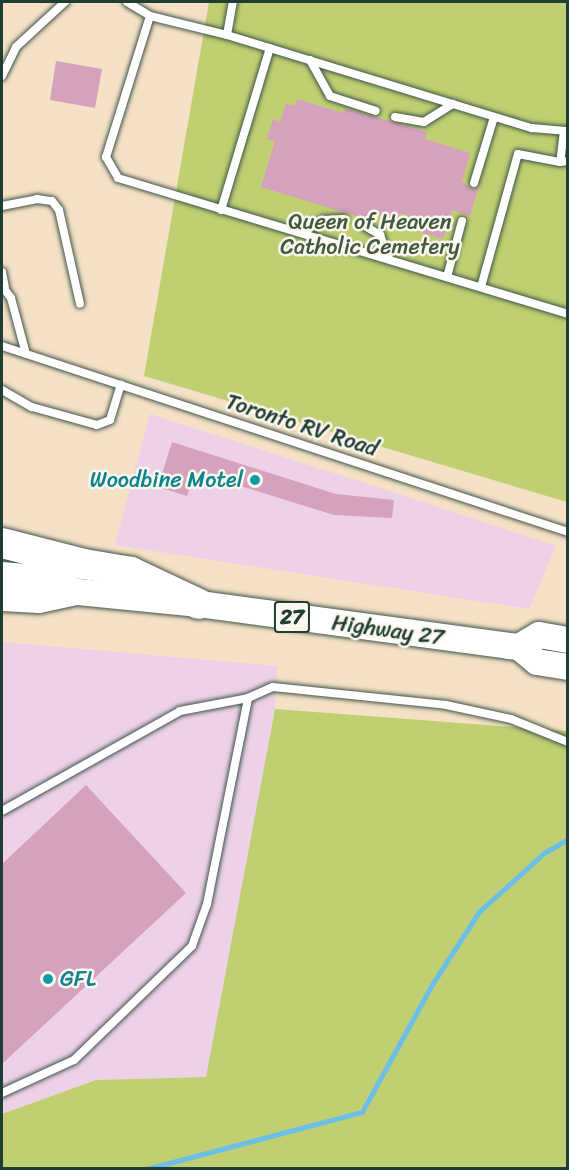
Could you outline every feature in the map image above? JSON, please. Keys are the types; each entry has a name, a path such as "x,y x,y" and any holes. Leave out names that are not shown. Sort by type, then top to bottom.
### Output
{"highway":[{"path":"2,543 132,572 199,604"}],"main road":[{"name":"Highway 27","path":"2,575 40,578 78,592 199,604 519,646 537,662 567,667"},
{"name":"Highway 27","path":"2,598 39,600 78,592"},
{"name":"Highway 27","path":"519,646 539,635 567,640"}],"lane":[{"path":"2,76 16,47 65,2"},
{"path":"127,2 150,16 227,35 532,128 566,131 564,161 518,154 481,287"},
{"path":"227,35 233,2"},
{"path":"150,16 106,158 111,171 128,183 303,232 567,314"},
{"path":"221,210 270,48"},
{"path":"310,60 330,96 376,111"},
{"path":"395,117 424,122 453,104"},
{"path":"474,183 494,117"},
{"path":"2,206 37,199 52,201 59,210 80,304"},
{"path":"303,232 323,220 344,219"},
{"path":"447,277 462,221"},
{"path":"363,225 380,235 389,260"},
{"path":"2,272 3,286 26,354"},
{"name":"Toronto RV Road","path":"2,346 567,532"},
{"path":"2,390 32,407 97,425 110,420 121,385"},
{"path":"2,811 180,711 248,698 273,687 446,705 511,719 567,742"},
{"path":"2,1093 75,1060 192,946 207,904 248,698"}],"shaded area":[{"path":"150,414 556,546 529,609 115,545"},
{"path":"2,642 277,666 275,709 206,1077 96,1080 2,1114"}],"green space":[{"name":"Queen of Heaven Catholic Cemetery","path":"209,2 567,2 567,502 144,376"},
{"path":"275,709 567,731 567,1168 2,1168 2,1114 96,1080 206,1077"}],"building":[{"path":"56,61 102,69 95,108 50,100"},
{"path":"297,99 343,113 345,108 427,132 425,139 470,153 462,181 472,189 479,187 470,216 452,210 443,239 420,232 423,221 400,213 398,221 371,213 369,220 261,187 275,141 267,139 273,119 280,122 286,104 295,106"},
{"name":"Woodbine Motel","path":"172,442 336,494 394,500 392,518 334,515 195,472 187,496 158,487"},
{"name":"GFL","path":"86,785 186,893 2,1064 2,864"}],"waterway":[{"path":"150,1168 362,1112 433,983 479,912 544,853 568,839"}],"place":[{"name":"Woodbine Motel","path":"255,480"},
{"name":"GFL","path":"48,979"}]}
